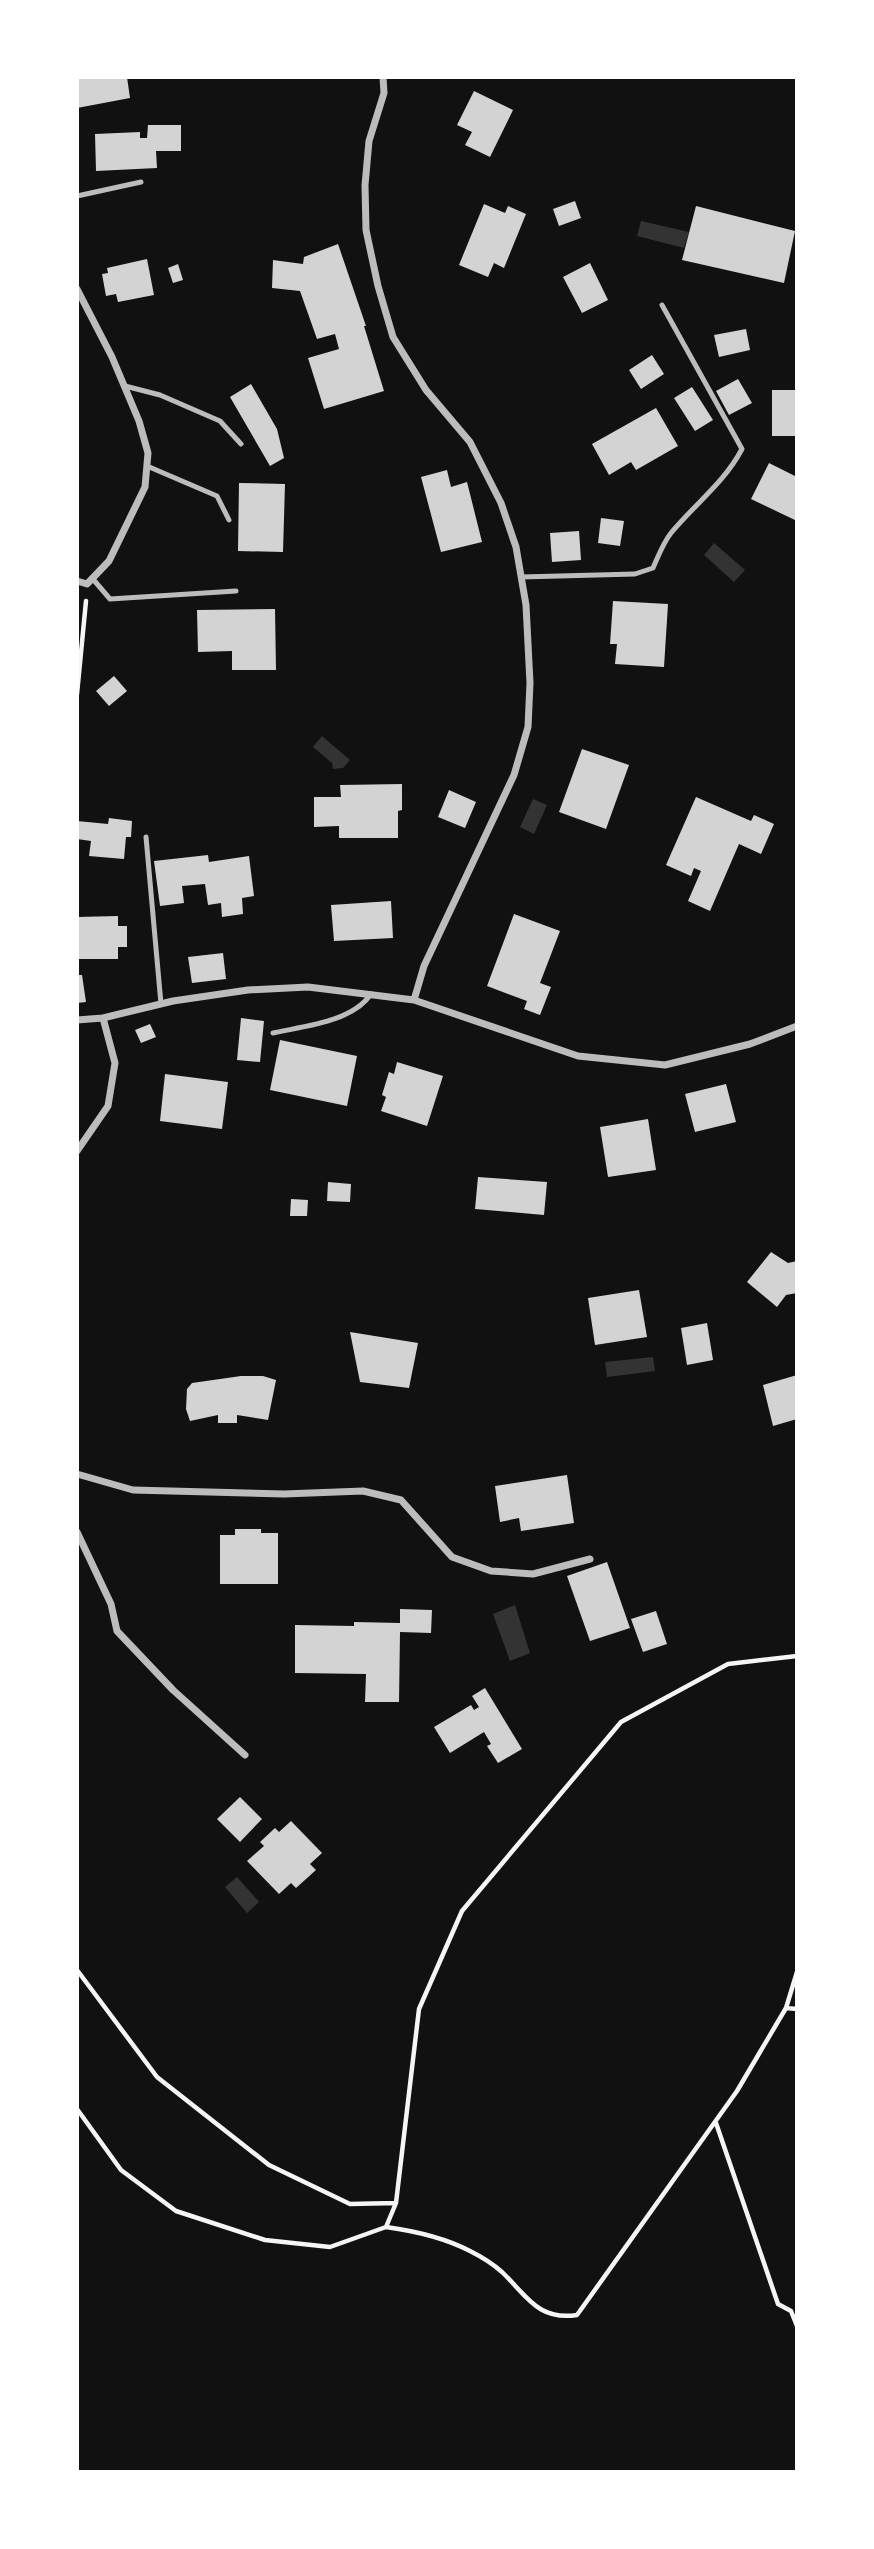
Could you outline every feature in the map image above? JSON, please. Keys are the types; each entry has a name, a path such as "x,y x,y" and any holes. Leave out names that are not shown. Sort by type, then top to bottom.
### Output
{"street":[{"path":"383,77 384,93 369,141 365,186 366,230 378,286 393,337 426,390 470,442 501,503 516,547 526,605 530,683 528,727 514,775 424,966 414,1000"},
{"path":"77,289 113,357 139,421 148,453 145,486 109,561 90,581 77,581"},
{"path":"77,1020 103,1018 161,1004 248,990 307,987 414,1000 578,1055 665,1065 750,1044 797,1026"},
{"path":"77,1151 107,1106 115,1063 103,1018"},
{"path":"77,1474 133,1490 271,1494 363,1491 401,1500 452,1557 491,1571 533,1574 590,1559"},
{"path":"77,1532 111,1604 117,1631 173,1690 245,1755"}],"lane":[{"path":"77,196 141,182"},
{"path":"521,577 635,573 653,568 670,535 734,465 742,449 662,305"},
{"path":"125,386 160,395 220,421 241,444"},
{"path":"147,466 216,496 229,520"},
{"path":"90,581 110,599 236,591"},
{"path":"146,837 161,1004"},
{"path":"274,1033 346,1014 364,1005 371,994"}],"path":[{"path":"77,694 90,581"},
{"path":"386,2227 396,2203 419,2009 462,1911 621,1722 728,1664 797,1656"},
{"path":"77,1970 157,2077 268,2165 350,2204 396,2203"},
{"path":"77,2109 121,2170 176,2211 265,2240 330,2247 386,2227 423,2232 469,2250 500,2270 529,2302 558,2318 577,2315 643,2220 716,2123 786,2008 797,1972"},
{"path":"786,2008 797,2009"},
{"path":"716,2123 779,2304 791,2311 797,2326"}],"shaded area":[{"path":"641,221 689,232 684,248 637,236"},
{"path":"714,543 745,570 734,582 704,555"},
{"path":"322,736 350,760 343,768 333,769 332,763 313,747"},
{"path":"533,799 547,805 534,834 520,827"},
{"path":"653,1357 655,1371 607,1377 605,1362"},
{"path":"515,1605 530,1653 510,1661 493,1614"},
{"path":"237,1877 259,1902 247,1913 225,1887"}],"building":[{"path":"77,77 127,77 130,98 77,108"},
{"path":"474,91 513,110 490,157 465,145 472,132 457,125"},
{"path":"148,125 181,125 181,151 156,151 157,168 96,171 95,134 140,132 140,138 147,138"},
{"path":"575,201 581,218 559,226 553,209"},
{"path":"484,204 505,213 508,206 526,214 504,268 494,263 488,277 459,265"},
{"path":"696,206 795,231 784,283 682,260"},
{"path":"338,244 366,326 384,391 324,409 308,358 339,349 335,334 317,339 300,291 272,288 273,260 303,264 304,257"},
{"path":"147,259 154,295 118,302 116,294 106,296 102,274 108,273 107,268"},
{"path":"590,263 608,300 582,313 563,277"},
{"path":"178,264 183,280 173,283 168,268"},
{"path":"746,329 750,350 719,357 714,335"},
{"path":"652,355 664,374 641,389 629,370"},
{"path":"738,379 752,403 729,415 716,391"},
{"path":"251,384 277,429 284,458 270,466 230,397"},
{"path":"692,387 713,420 695,431 674,398"},
{"path":"772,390 797,390 797,436 772,436"},
{"path":"656,408 678,446 636,470 631,462 609,475 592,444"},
{"path":"769,463 797,477 797,521 751,499"},
{"path":"447,470 451,487 467,482 482,542 441,552 421,477"},
{"path":"239,483 285,484 283,552 238,551"},
{"path":"601,518 624,521 620,546 598,543"},
{"path":"579,531 581,560 552,562 550,533"},
{"path":"613,601 668,604 664,667 615,664 617,644 610,644"},
{"path":"275,609 276,670 232,670 232,651 198,652 197,610"},
{"path":"114,676 127,691 109,706 96,691"},
{"path":"582,749 629,765 606,829 559,812"},
{"path":"402,784 398,838 339,838 339,826 314,827 314,797 341,797 340,785"},
{"path":"449,790 476,802 465,828 438,817"},
{"path":"696,797 751,821 754,815 774,824 761,854 739,844 710,911 688,901 701,871 694,868 691,876 666,865"},
{"path":"109,818 132,821 131,837 126,837 124,859 89,856 91,841 77,839 77,821 108,824"},
{"path":"208,855 209,862 249,856 254,896 242,898 243,914 222,917 221,903 208,905 205,884 182,886 184,903 160,906 154,861"},
{"path":"391,901 393,938 334,941 331,905"},
{"path":"514,914 560,931 540,983 551,987 540,1015 524,1009 527,1001 487,986"},
{"path":"118,916 118,926 127,926 127,947 118,947 118,959 78,959 77,917"},
{"path":"223,953 226,979 192,983 188,957"},
{"path":"77,975 82,975 86,1002 77,1003"},
{"path":"241,1018 264,1021 260,1062 237,1060"},
{"path":"150,1024 156,1037 141,1043 135,1030"},
{"path":"280,1040 357,1056 347,1106 270,1090"},
{"path":"397,1062 443,1076 427,1126 381,1111 386,1097 382,1095 389,1072 394,1074"},
{"path":"165,1074 228,1082 222,1129 160,1121"},
{"path":"726,1084 736,1122 695,1132 685,1094"},
{"path":"648,1119 656,1170 608,1177 600,1127"},
{"path":"478,1177 547,1182 544,1215 475,1209"},
{"path":"328,1182 351,1184 350,1202 327,1201"},
{"path":"291,1199 308,1200 307,1216 290,1216"},
{"path":"771,1252 788,1263 797,1261 797,1293 786,1295 777,1307 747,1282"},
{"path":"639,1290 647,1337 595,1345 588,1298"},
{"path":"707,1323 713,1360 687,1365 681,1328"},
{"path":"350,1332 418,1343 409,1388 360,1382"},
{"path":"797,1375 797,1419 773,1426 763,1385"},
{"path":"241,1376 263,1376 276,1380 268,1420 237,1415 237,1423 218,1423 218,1415 190,1421 186,1409 187,1389 192,1383"},
{"path":"567,1475 574,1523 521,1531 519,1518 500,1522 495,1486"},
{"path":"235,1529 261,1529 261,1533 278,1533 278,1584 220,1584 220,1535 235,1535"},
{"path":"607,1562 630,1628 590,1641 567,1576"},
{"path":"400,1609 432,1610 431,1633 400,1632 399,1702 365,1702 366,1674 295,1673 295,1625 354,1626 354,1622 400,1623"},
{"path":"656,1611 667,1644 643,1652 631,1619"},
{"path":"485,1688 522,1749 498,1763 487,1746 491,1744 484,1732 450,1753 434,1727 471,1705 474,1710 479,1707 472,1696"},
{"path":"240,1797 262,1819 240,1842 217,1819"},
{"path":"291,1821 322,1853 310,1864 316,1870 296,1888 291,1883 279,1894 247,1861 264,1846 260,1842 275,1828 279,1832"}]}
